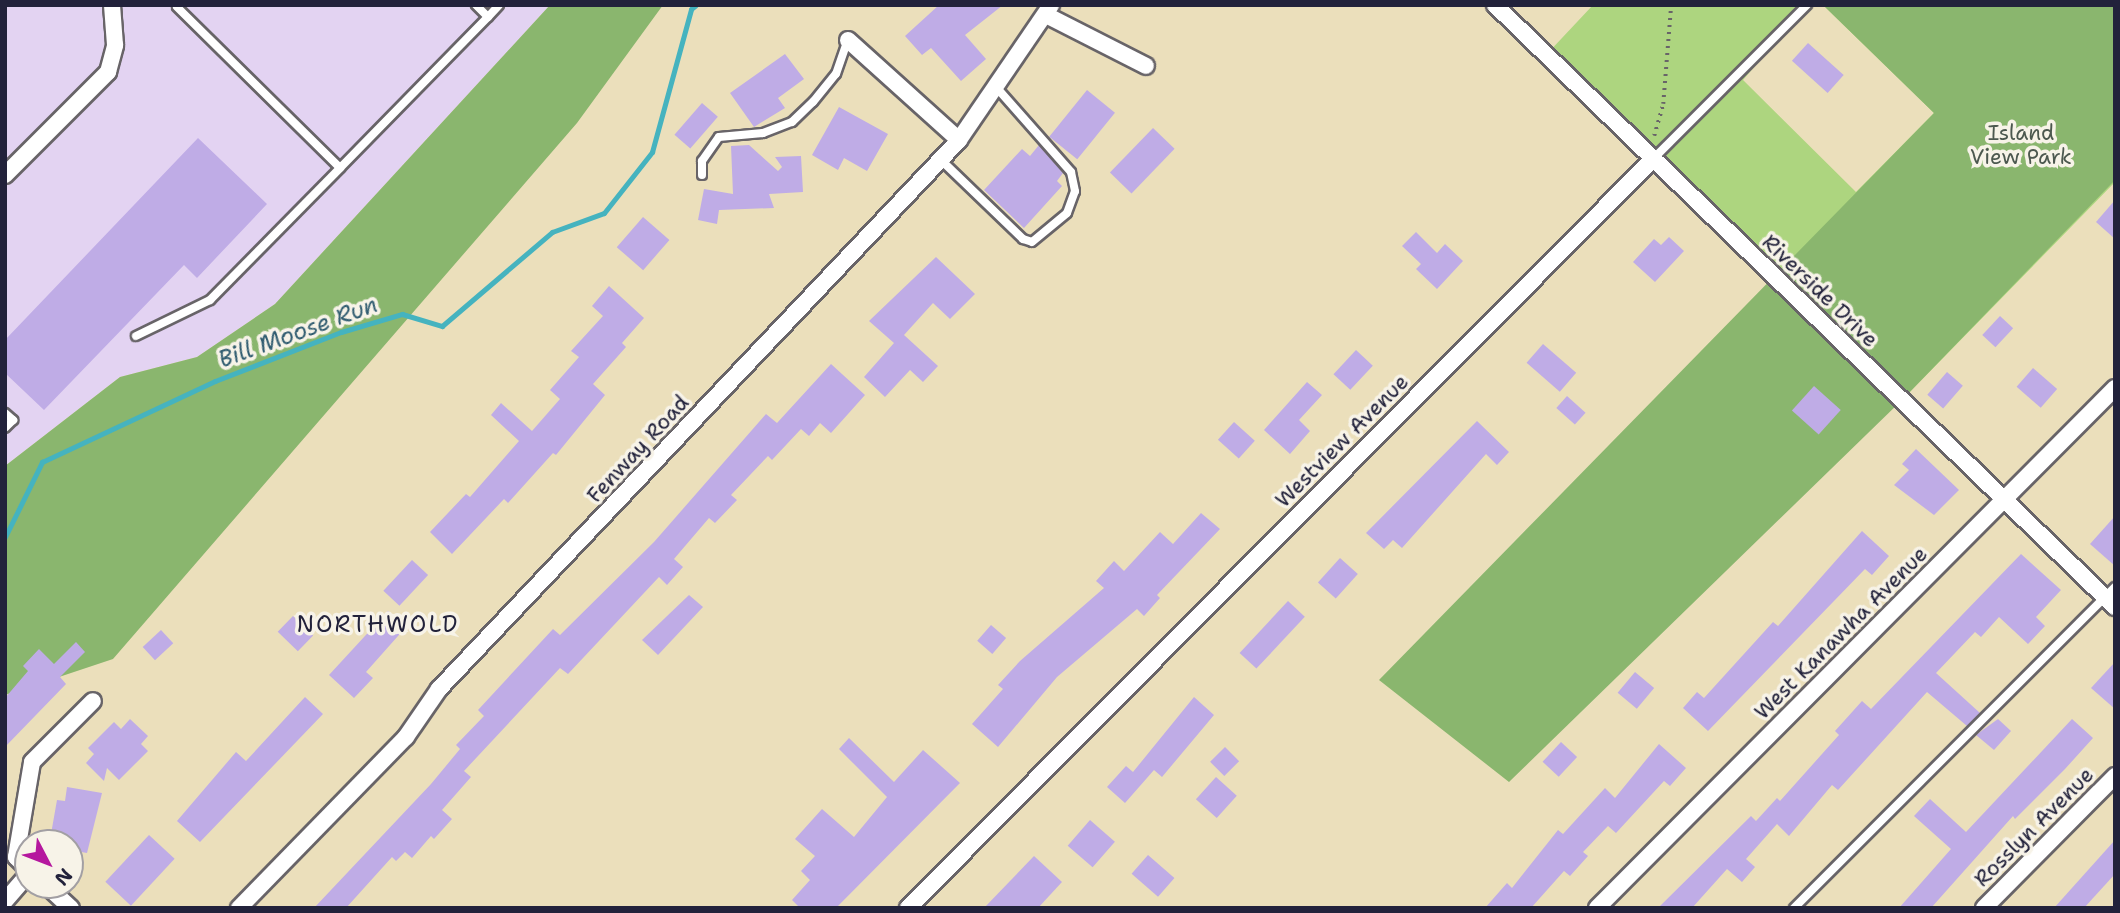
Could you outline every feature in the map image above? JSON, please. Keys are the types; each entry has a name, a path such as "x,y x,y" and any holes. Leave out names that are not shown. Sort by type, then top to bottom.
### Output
{"street":[{"path":"5,174 108,72 116,45 113,5"},
{"name":"Riverside Drive","path":"1495,5 2005,499 2111,597"},
{"path":"1048,10 1146,66"},
{"name":"Fenway Road","path":"239,908 406,737 439,690 960,140 1048,10"},
{"path":"848,40 960,140"},
{"name":"Westview Avenue","path":"908,908 1653,159"},
{"name":"West Kanawha Avenue","path":"1597,908 2115,388"},
{"path":"21,829 32,762 93,701"},
{"name":"Rosslyn Avenue","path":"1983,908 2115,776"}],"lane":[{"path":"477,5 488,17"},
{"path":"136,336 210,300 499,5"},
{"name":"Westview Avenue","path":"1653,159 1807,5"},
{"path":"177,6 340,168"},
{"path":"702,174 702,161 719,137 763,133 792,122 836,74 848,40"},
{"path":"941,160 1023,239 1032,242 1067,214 1074,191 1071,172 996,87"},
{"path":"5,412 13,420 5,428"},
{"path":"1794,908 2111,597"}],"path":[{"path":"1653,159 1663,104 1671,5"}],"shaded area":[{"path":"5,5 550,5 275,304 197,357 120,377 5,466"}],"green space":[{"path":"550,5 663,5 577,123 113,659 5,695 5,466 120,377 197,357 275,304"},
{"name":"Island View Park","path":"1593,5 1808,5 1743,80 1856,192 1934,113 1823,5 2115,5 2115,182 1902,400 1546,55"},
{"path":"1823,5 2115,5 2115,180 1902,400 1509,782 1379,680 1934,113"}],"building":[{"path":"939,5 1003,5 965,35 986,59 961,81 931,48 922,55 905,36"},
{"path":"1808,43 1844,75 1828,93 1792,61"},
{"path":"785,54 804,79 778,98 785,108 754,127 730,93"},
{"path":"1087,90 1115,113 1077,159 1049,137"},
{"path":"702,103 718,117 690,148 674,135"},
{"path":"839,107 888,134 867,171 844,158 838,170 812,155"},
{"path":"1153,128 1175,149 1132,193 1110,173"},
{"path":"198,138 267,204 197,278 184,265 44,410 5,373 5,340"},
{"path":"749,145 778,171 782,167 775,157 801,156 803,192 769,194 774,208 719,210 717,224 698,220 704,189 733,194 731,146"},
{"path":"1039,145 1063,173 1057,181 1062,186 1024,228 984,190 1022,149 1030,156"},
{"path":"2115,200 2115,239 2096,222"},
{"path":"643,217 669,240 643,270 617,247"},
{"path":"1416,232 1437,253 1445,244 1463,261 1437,289 1416,269 1421,264 1402,246"},
{"path":"1669,237 1684,251 1655,282 1633,262 1654,239 1661,245"},
{"path":"936,257 975,294 950,319 933,303 904,335 938,366 923,382 910,370 885,397 864,377 894,343 869,321"},
{"path":"609,286 644,318 622,343 626,347 593,384 605,395 556,455 553,453 508,503 504,499 452,554 430,532 466,494 470,497 519,441 491,415 501,403 532,431 560,399 550,390 579,357 571,351 603,316 592,306"},
{"path":"2000,316 2013,328 1995,347 1982,335"},
{"path":"1543,344 1576,373 1560,392 1527,363"},
{"path":"1356,350 1373,366 1350,390 1333,374"},
{"path":"831,364 865,395 831,433 820,423 809,436 801,429 772,460 768,456 731,495 737,500 715,523 709,518 674,559 683,567 667,585 659,577 568,674 560,668 464,771 471,777 442,810 452,819 434,839 431,836 412,858 405,852 396,861 392,857 346,908 314,908 431,784 460,749 456,745 484,716 478,710 553,629 560,635 654,542 766,414 777,423"},
{"path":"2033,368 2057,389 2041,408 2017,387"},
{"path":"1947,372 1963,386 1943,408 1927,395"},
{"path":"1307,382 1322,395 1299,420 1310,431 1290,454 1264,430"},
{"path":"1814,386 1841,410 1819,435 1792,411"},
{"path":"1567,396 1586,413 1575,425 1556,408"},
{"path":"1477,421 1509,452 1497,465 1486,454 1402,548 1393,540 1384,549 1366,533"},
{"path":"1234,422 1255,441 1239,459 1218,440"},
{"path":"1916,449 1959,490 1934,515 1894,485 1909,470 1902,464"},
{"path":"1201,513 1220,529 1157,595 1160,598 1144,616 1137,609 1057,677 998,747 972,724 1003,689 998,685 1020,661 1104,588 1096,581 1114,561 1124,571 1160,532 1173,544"},
{"path":"2115,516 2115,566 2090,544"},
{"path":"1862,531 1889,556 1872,575 1865,569 1708,731 1683,708 1697,692 1704,698 1773,622 1778,626"},
{"path":"2021,554 2061,590 2036,617 2045,626 2028,644 1999,617 1981,637 1975,632 1936,673 1980,713 1967,726 1927,692 1838,790 1832,785 1789,836 1777,824 1746,859 1755,867 1742,882 1727,869 1692,908 1658,908 1751,816 1756,821 1777,798 1780,801 1839,735 1835,731 1862,701 1871,709"},
{"path":"1340,558 1358,574 1336,599 1318,583"},
{"path":"412,560 428,575 399,606 383,591"},
{"path":"689,595 703,607 658,655 642,640"},
{"path":"1288,601 1305,617 1256,669 1240,653"},
{"path":"388,611 406,627 366,672 373,678 354,698 329,675"},
{"path":"293,616 313,635 298,651 278,632"},
{"path":"991,625 1006,638 992,654 977,641"},
{"path":"161,630 173,643 155,660 143,647"},
{"path":"76,642 85,652 60,677 66,684 5,747 5,698 28,671 23,666 39,649 54,664"},
{"path":"2115,662 2115,709 2091,688"},
{"path":"1635,672 1654,688 1637,709 1618,693"},
{"path":"305,697 323,714 200,842 177,821 236,752 246,761"},
{"path":"1194,697 1214,715 1162,777 1154,770 1125,803 1107,787 1126,766 1133,772"},
{"path":"130,719 148,736 141,744 148,751 119,780 107,768 104,781 86,763 94,754 88,748 114,722 121,729"},
{"path":"1998,719 2011,731 1994,750 1976,735"},
{"path":"2072,719 2093,738 2065,769 2015,819 2013,816 1931,908 1899,908 1951,849 1914,816 1930,799 1966,832"},
{"path":"849,738 894,782 923,750 960,783 836,908 800,908 792,900 810,880 801,871 815,856 795,839 822,809 854,837 887,797 839,749"},
{"path":"1561,742 1577,757 1559,777 1543,762"},
{"path":"1659,744 1686,768 1670,786 1664,781 1616,833 1608,826 1583,852 1588,856 1570,876 1564,871 1531,908 1485,908 1507,883 1512,888 1558,830 1563,834 1605,788 1615,798"},
{"path":"1225,747 1239,761 1224,776 1210,762"},
{"path":"1216,777 1237,796 1217,818 1196,799"},
{"path":"67,787 102,793 87,853 84,852 84,829 52,829 57,800 65,801"},
{"path":"1090,820 1115,842 1093,867 1068,846"},
{"path":"149,835 175,859 131,906 105,882"},
{"path":"2115,840 2115,874 2084,908 2054,908"},
{"path":"1148,855 1174,878 1158,897 1132,874"},
{"path":"1034,856 1062,882 1038,908 984,908"}],"waterway":[{"name":"Bill Moose Run","path":"5,537 42,462 215,381 341,332 402,314 442,326 552,232 604,213 652,152 691,9 696,5"}],"district":[{"name":"NORTHWOLD","path":"378,624"}]}
